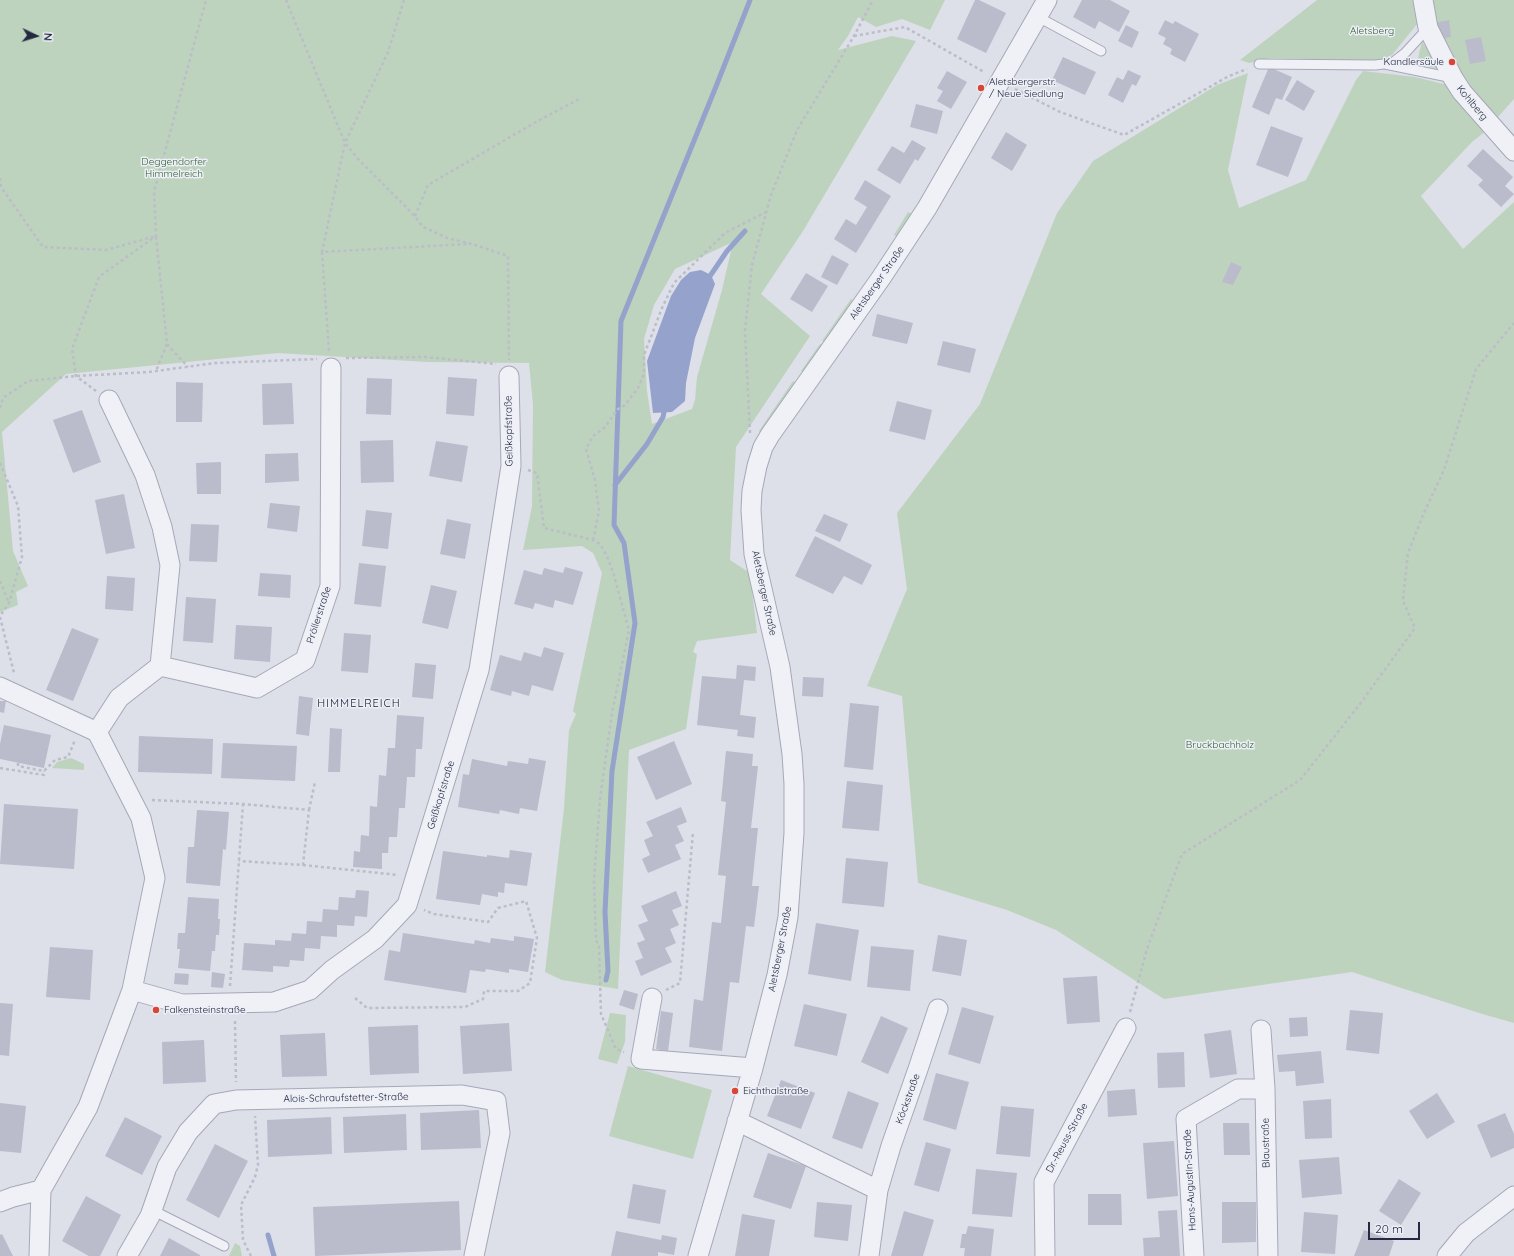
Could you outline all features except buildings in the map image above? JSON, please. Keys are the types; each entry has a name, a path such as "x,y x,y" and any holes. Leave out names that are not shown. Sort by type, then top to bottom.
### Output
{"street":[{"name":"Aletsberger Straße","path":"698,1256 753,1068 776,975 788,917 794,833 794,784 792,754 780,667 754,554 751,510 752,491 757,466 763,447 770,436 881,278 927,208 1047,0"},
{"name":"Kohlberg","path":"1424,0 1428,28 1453,78 1462,92 1514,151"},
{"name":"Pröllerstraße","path":"160,666 257,688 305,660 330,586 330,363"},
{"name":"Geißkopfstraße","path":"132,990 182,1004 274,1002 310,990 332,970 375,939 408,902 479,670 510,466 509,370"},
{"path":"89,729 119,698 160,666 170,565 162,527 145,474 109,400"},
{"path":"0,687 89,729 132,799 141,818 155,878 132,990 88,1107 41,1190 38,1256"},
{"path":"652,998 641,1059 753,1068"},
{"name":"Köckstraße","path":"869,1256 878,1190 891,1146 938,1009"},
{"name":"Dr.-Reuss-Straße","path":"1045,1256 1044,1182 1126,1028"},
{"name":"Blaustraße","path":"1261,1030 1265,1089 1268,1256"},
{"name":"Hans-Augustin-Straße","path":"1194,1256 1186,1119 1238,1089 1265,1089"},
{"name":"Alois-Schraufstetter-Straße","path":"127,1256 152,1210 167,1167 188,1132 214,1104 245,1100 462,1096 496,1100 500,1133 474,1256"},
{"path":"737,1121 878,1190"},
{"path":"0,1202 41,1190"},
{"path":"1447,1256 1466,1233 1514,1196"}],"lane":[{"path":"1038,17 1101,51"},
{"path":"1259,64 1375,66 1392,63 1405,53 1428,28"},
{"path":"1384,64 1453,78"},
{"path":"152,1210 224,1246"}],"path":[{"path":"156,371 167,344 156,236 154,192 206,0"},
{"path":"0,408 3,398 28,381 76,376 156,371 215,363 330,363 426,357 509,370 508,256 472,244 446,238 423,227 415,216 357,158 344,143 286,0"},
{"path":"330,363 322,252 344,143 388,52 404,0"},
{"path":"752,437 750,432 745,330 752,265 771,195 797,130 854,36 873,0"},
{"path":"854,36 905,27 977,68"},
{"path":"1001,82 1060,112 1124,135 1229,76 1259,64"},
{"path":"415,216 428,185 536,122 581,98"},
{"path":"0,178 1,187 44,247 106,250 156,236"},
{"path":"592,540 599,511 595,480 586,449 593,436 604,428 618,409 625,405 638,388 644,374 644,355 662,308 674,283 725,233 767,212"},
{"path":"109,400 76,376 72,349 99,277 156,236"},
{"path":"322,252 472,244"},
{"path":"1126,1028 1147,949 1182,854 1300,780 1360,704 1415,628 1403,601 1408,553 1423,515 1444,470 1476,369 1514,323"},
{"path":"167,344 188,366"},
{"path":"0,464 18,506 22,557 9,604 0,616 19,696"},
{"path":"537,472 544,528 592,540 600,544 607,556 613,572 629,630 612,713 600,799 594,880 601,1014 616,1049 641,1059"},
{"path":"0,581 9,604"},
{"path":"0,768 44,775 44,771 55,760 68,757 89,729"},
{"path":"18,763 18,766 44,771"},
{"path":"303,865 309,810 315,782"},
{"path":"132,799 243,804 309,810"},
{"path":"243,804 232,1003 245,1100 258,1165 255,1177 241,1205 243,1240 251,1256"},
{"path":"680,983 693,832"},
{"path":"239,861 303,865 416,876"},
{"path":"355,998 367,1008 465,1007 483,999 484,991 518,991 530,983 537,938 526,901 498,908 488,922 434,914 408,902"}],"green space":[{"name":"Deggendorfer Himmelreich","path":"0,0 945,0 930,30 902,19 876,27 858,17 848,36 838,50 892,36 916,41 803,231 761,294 810,336 736,447 730,560 750,573 757,633 697,641 693,652 697,654 686,729 629,750 618,989 562,980 545,972 564,808 569,730 576,714 573,711 602,573 593,553 582,546 523,550 532,506 533,405 529,363 427,362 278,353 66,374 2,432 13,551 28,586 16,592 18,605 0,612","holes":["733,242 722,290 697,377 695,400 692,409 652,424 647,391 644,339 654,305 675,269"]},
{"name":"Aletsberg","path":"1317,0 1414,0 1418,23 1392,55 1379,61 1271,58 1249,63 1240,60"},
{"path":"1427,0 1514,0 1514,99 1498,117 1459,77"},
{"path":"1422,41 1439,69 1417,63"},
{"name":"Bruckbachholz","path":"1363,71 1415,77 1452,86 1487,130 1472,142 1421,196 1463,249 1514,202 1514,1023 1352,972 1164,999 1056,930 1007,910 918,883 902,696 867,686 907,589 897,513 980,404 1057,213 1093,161 1217,85 1248,73 1228,170 1239,208 1306,180 1356,80"},
{"path":"908,212 912,214 899,238 894,235"},
{"path":"851,299 855,302 827,342 822,341"},
{"path":"820,344 825,346 805,373 801,371"},
{"path":"793,381 797,385 760,433 759,431"},
{"path":"71,758 84,764 84,770 52,768 57,762"},
{"path":"610,1013 626,1015 625,1042 617,1064 598,1059"},
{"path":"628,1066 712,1090 693,1159 609,1136"},
{"path":"235,1243 240,1246 242,1256 229,1256"}],"water":[{"path":"701,270 711,275 715,284 695,338 686,383 685,401 672,412 653,413 647,361 671,296 681,280 690,272"}],"waterway":[{"path":"606,980 608,971 605,912 612,771 635,623 624,543 614,525 621,321 750,0"},
{"path":"708,279 727,251 745,231"},
{"path":"615,485 647,444 663,417 665,407"},
{"path":"268,1235 274,1256"}],"place":[{"name":"Kandlersäule","path":"1452,62"},
{"name":"Aletsbergerstr. / Neue Siedlung","path":"981,88"},
{"name":"Falkensteinstraße","path":"156,1010"},
{"name":"Eichthalstraße","path":"735,1091"}],"district":[{"name":"HIMMELREICH","path":"359,704"}]}
